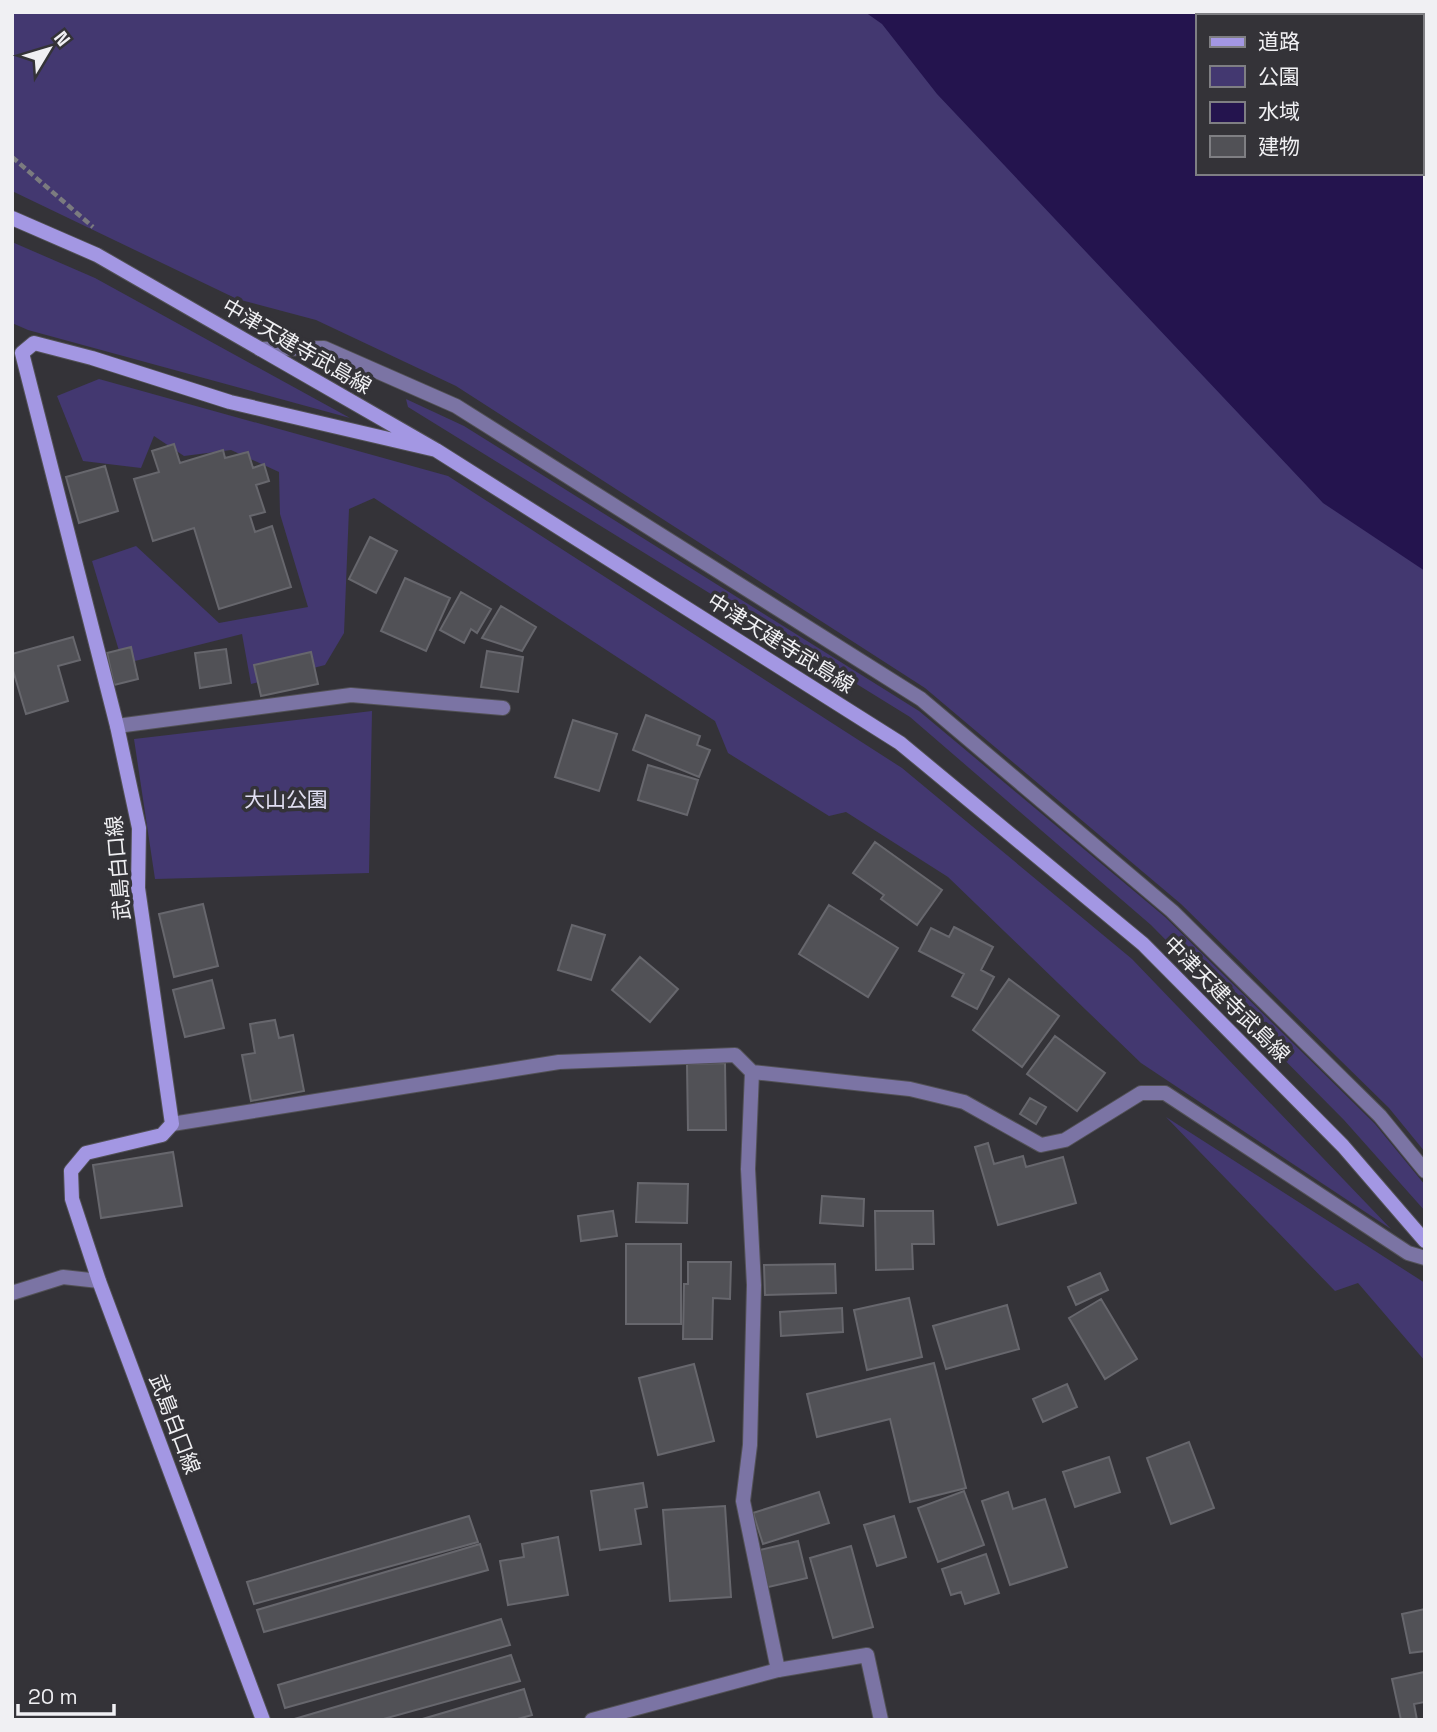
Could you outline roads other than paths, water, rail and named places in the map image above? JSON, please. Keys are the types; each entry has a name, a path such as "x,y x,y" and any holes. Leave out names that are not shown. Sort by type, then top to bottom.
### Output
{"main road":[{"name":"中津天建寺武島線","path":"12,218 97,255 436,450 900,743 1143,944 1343,1146 1425,1241"},
{"name":"武島白口線","path":"264,1720 99,1281 72,1199 71,1171 86,1153 162,1135 172,1124 138,888 139,828 117,726 17,353 34,343 92,358 230,402 436,450"}],"street":[{"path":"260,349 324,348 456,406 921,699 1172,911 1380,1116 1425,1171"},
{"path":"117,726 351,695 503,708"},
{"path":"172,1124 559,1062 735,1055 751,1072 910,1089 964,1102 1041,1145 1065,1140 1141,1093 1165,1093 1408,1253 1425,1258"},
{"path":"751,1072 748,1169 754,1285 750,1445 743,1502 778,1670"},
{"path":"12,1293 63,1277 99,1281"},
{"path":"592,1720 778,1670 867,1655 881,1720"}],"water":[{"path":"865,12 1425,12 1425,571 1323,503 937,94 882,24"}],"park label":[{"name":"大山公園","path":"286,799"}]}
